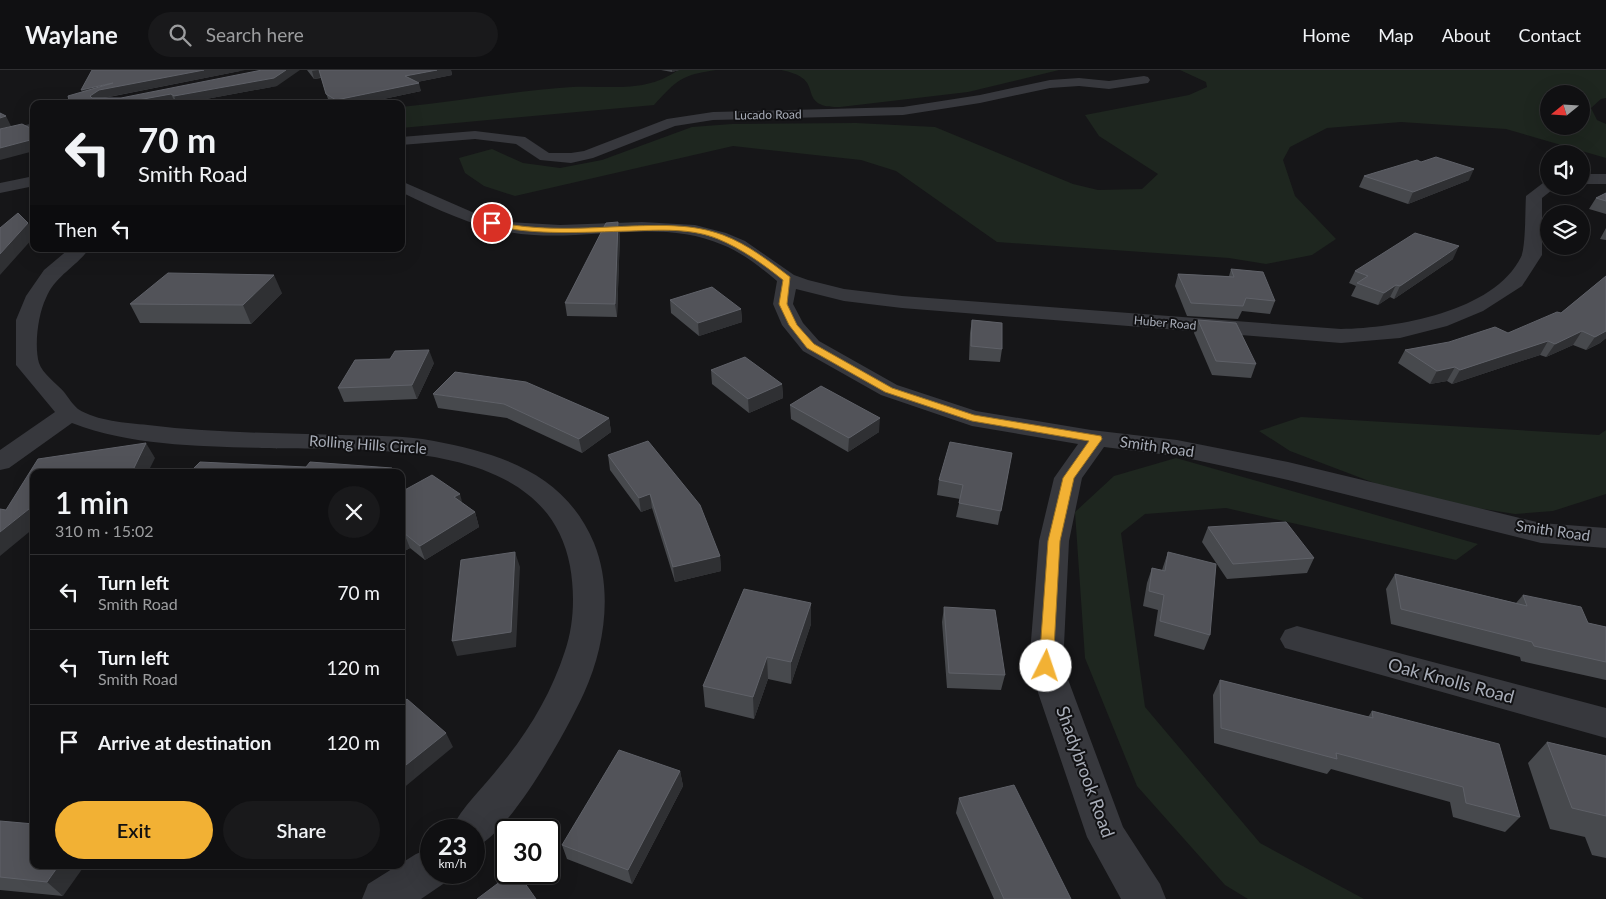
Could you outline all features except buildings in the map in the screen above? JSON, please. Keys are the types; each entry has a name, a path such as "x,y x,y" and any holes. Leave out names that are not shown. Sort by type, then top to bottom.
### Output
{"street":[{"name":"Lucado Road","path":"405,141 475,135 520,140 545,156 571,158 588,155 628,137 672,122 712,116 902,111 980,99 1057,83 1109,84 1144,80"},
{"path":"0,135 30,128"},
{"path":"1590,179 1606,179"},
{"path":"0,188 30,182"},
{"path":"405,188 462,216 508,227 552,231 656,228 693,230 720,237 740,246 759,257 787,279"},
{"name":"Huber Road","path":"787,279 810,289 838,295 902,302 1299,334 1371,336 1440,320 1476,307 1515,282 1532,255 1534,196 1540,192"},
{"path":"0,462 69,414 28,365 27,320 36,296 51,274 77,252"},
{"name":"Smith Road","path":"787,279 783,304 793,325 811,346 889,390 972,418 1097,439 1177,448 1288,471 1541,532 1606,538"},
{"name":"Rolling Hills Circle","path":"69,414 113,428 197,437 423,447 493,463 530,482 558,504 574,531 586,560 589,586 589,626 578,666 555,717 521,768 480,819"},
{"name":"Shadybrook Road","path":"1097,439 1085,452 1068,478 1054,541 1046,666 1108,837 1145,899"},
{"name":"Oak Knolls Road","path":"1297,639 1606,723"},
{"path":"383,899 420,875"}],"shaded area":[{"path":"678,70 716,70 695,74 680,80 654,105 405,128 405,107 572,87 626,87 665,78"},
{"path":"781,70 1059,70 968,92 840,107 820,104 812,96 809,87 802,77"},
{"path":"1180,70 1606,70 1606,98 1601,99 1591,108 1597,120 1606,124 1606,158 1590,153 1590,145 1561,145 1506,129 1401,122 1327,128 1290,147 1283,160 1295,196 1336,239 1312,255 1266,264 1229,258 997,242 896,171 861,160 733,146 515,196 484,186 465,173 459,158 492,149 523,163 560,168 602,160 692,127 732,124 856,123 935,127 1073,184 1098,190 1142,189 1158,174 1099,136 1085,115 1189,95 1207,87 1206,82"},
{"path":"1301,417 1599,435 1606,430 1606,494 1553,511 1515,514 1414,498 1290,451 1259,431"},
{"path":"1176,458 1478,544 1456,560 1226,508 1145,514 1121,533 1145,707 1260,843 1364,899 1248,899 1225,885 1137,786 1085,658 1075,512 1114,476"}],"route":[{"path":"492,223 508,227 552,231 656,228 693,230 720,237 759,257 787,279 783,304 793,325 811,346 889,390 972,418 1097,439 1085,452 1068,478 1054,541 1046,666"}]}
